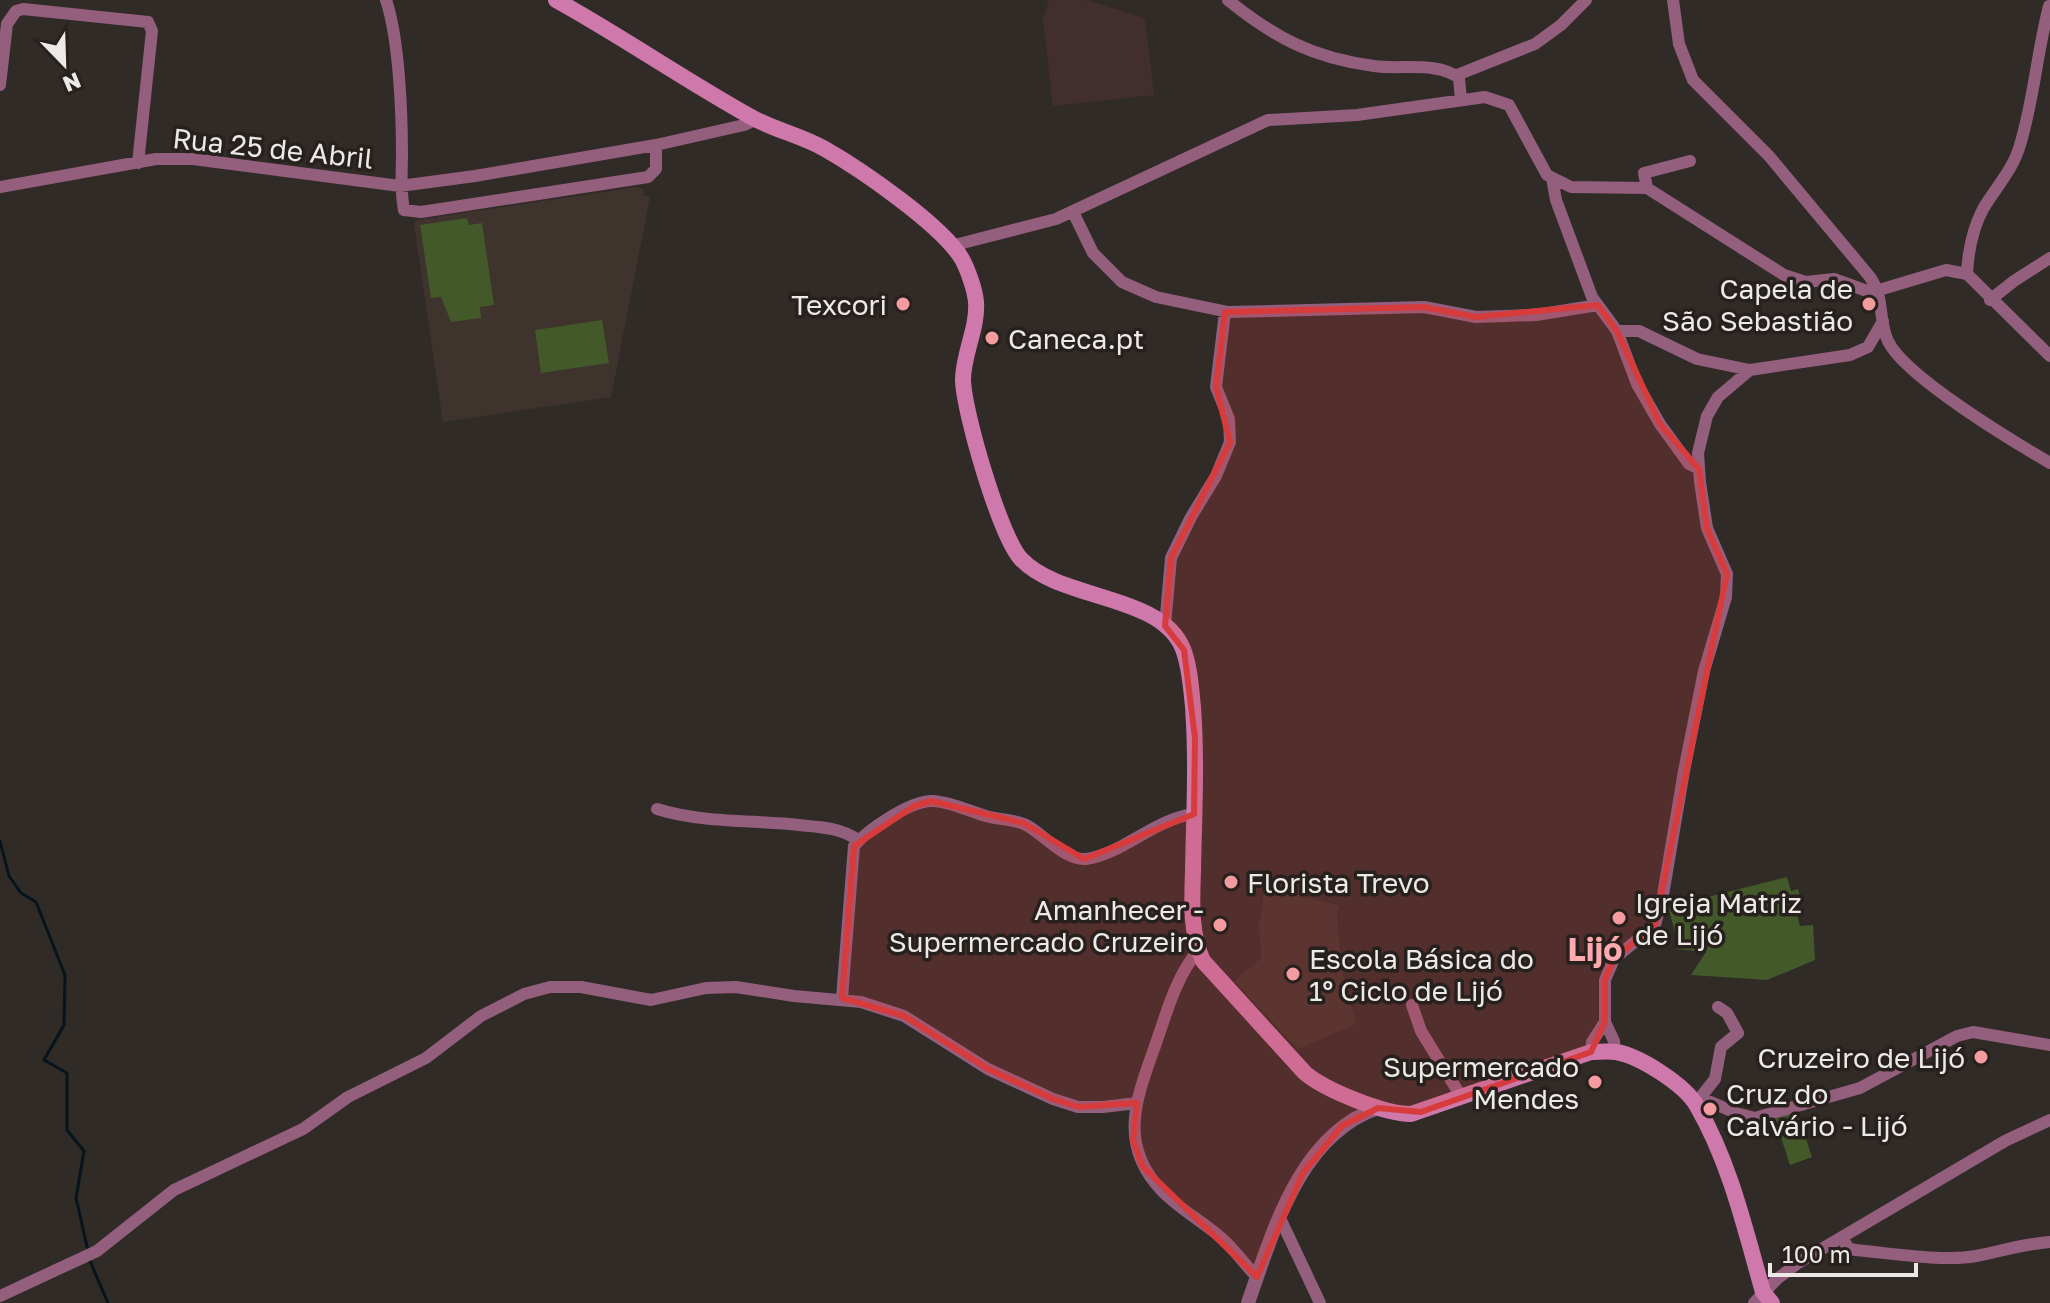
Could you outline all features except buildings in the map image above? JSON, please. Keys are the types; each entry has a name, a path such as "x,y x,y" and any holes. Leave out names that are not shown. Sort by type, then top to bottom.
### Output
{"main road":[{"path":"556,0 755,120 826,150 893,195 951,246 962,260 976,302 964,369 967,410 1011,542 1020,558 1050,578 1142,613 1165,626 1184,650 1191,682 1195,738 1192,904 1198,951 1203,961 1305,1073 1315,1081 1388,1112 1411,1114 1591,1052 1615,1052 1650,1066 1696,1103 1732,1182 1763,1299"}],"street":[{"path":"386,0 391,15 397,69 402,155 400,186"},
{"path":"1228,0 1263,28 1300,48 1373,66 1449,70 1459,78 1461,100"},
{"path":"1457,75 1535,44 1561,25 1586,0"},
{"path":"1673,0 1679,44 1693,80 1769,156 1879,290 1887,340 1897,355"},
{"path":"1967,274 1968,255 1983,209 2004,180 2019,149 2049,6"},
{"path":"0,85 7,24 16,11 23,9 148,22 152,31 138,163"},
{"path":"951,246 1040,225 1073,212 1258,123 1283,118 1357,115 1485,97 1509,105 1547,175 1571,187 1647,188 1784,275 1806,282 1834,279 1867,291 1946,270 1967,274 2050,356"},
{"name":"Rua 25 de Abril","path":"0,187 138,163 193,159 400,186 656,145 755,120"},
{"name":"Rua 25 de Abril","path":"400,186 404,210 421,212 633,179 653,174 656,169 656,145"},
{"path":"1647,188 1644,173 1690,161"},
{"path":"1552,178 1552,190 1569,241 1598,305 1617,331 1637,384 1660,424 1689,464 1699,469"},
{"path":"1073,212 1093,253 1122,282 1156,297 1225,312 1424,307 1476,317 1536,315 1598,305"},
{"path":"1990,300 2050,258"},
{"path":"1165,626 1171,558 1216,476 1230,442 1229,419 1216,387 1225,312"},
{"path":"1868,347 1883,321"},
{"path":"1617,331 1639,331 1697,359 1750,370 1850,355 1868,347 1885,349 1897,355 1954,401 2050,463"},
{"path":"1615,1052 1614,1041 1605,1022 1605,980 1614,959 1655,925 1704,671 1726,597 1727,574 1707,528 1698,453 1707,416 1718,397 1750,370"},
{"path":"842,998 854,846 864,833 914,806 931,801 1024,823 1069,855 1084,859 1111,851 1141,833 1181,816 1194,814"},
{"path":"657,809 827,828 846,831 858,840"},
{"path":"1198,951 1177,988 1144,1076 1133,1140 1142,1166 1162,1191 1222,1238 1257,1277"},
{"path":"0,1296 97,1251 174,1190 303,1129 348,1097 426,1058 481,1016 524,994 550,987 581,987 651,1000 706,988 736,987 794,996 842,998 904,1016 988,1069 1053,1099 1078,1107 1137,1103"},
{"path":"1412,1005 1421,1031 1462,1098"},
{"path":"1696,1103 1715,1079 1721,1047 1738,1033 1727,1013 1718,1007"},
{"path":"1591,1052 1592,1042 1605,1022"},
{"path":"1696,1103 1706,1100 1755,1118 1860,1088 1957,1036 1973,1032 2050,1045"},
{"path":"1248,1303 1280,1218 1303,1173 1322,1145 1342,1126 1378,1108"},
{"path":"1763,1299 1798,1263 2005,1141 2050,1120"},
{"path":"1280,1218 1320,1303"},
{"path":"1842,1238 1849,1249 1925,1256 1976,1256 2019,1244 2050,1242"}],"highlighted area":[{"path":"1598,305 1617,331 1660,424 1699,469 1707,528 1727,574 1655,925 1614,959 1605,980 1605,1022 1591,1052 1421,1112 1378,1108 1342,1126 1303,1173 1257,1277 1142,1166 1133,1140 1137,1103 1078,1107 1053,1099 988,1069 904,1016 842,998 854,846 914,806 931,801 1024,823 1084,859 1194,814 1195,738 1184,650 1165,626 1171,558 1230,442 1216,387 1225,312 1424,307 1476,317"}],"shaded area":[{"path":"1049,0 1087,0 1145,18 1154,95 1053,106 1043,19"},
{"path":"638,187 644,189 643,195 650,197 611,397 443,422 414,224 416,220"},
{"name":"Escola Básica do 1º Ciclo de Lijó","path":"1265,885 1340,906 1337,914 1341,967 1356,1024 1298,1049 1234,981 1261,958 1259,926"}],"green space":[{"path":"467,218 469,225 482,223 494,305 480,307 481,318 451,322 441,297 431,298 420,225"},
{"path":"602,320 609,363 541,373 535,330"},
{"path":"1787,877 1791,891 1798,889 1800,896 1793,899 1800,926 1813,925 1815,960 1767,980 1691,975 1706,952 1676,949 1678,943 1668,907"},
{"path":"1797,1111 1812,1157 1790,1165 1775,1119"}],"waterway":[{"path":"0,841 9,876 21,893 36,902 65,975 64,1025 44,1060 67,1073 67,1130 84,1151 76,1198 88,1251"},
{"path":"90,1261 108,1303"}],"place":[{"name":"Texcori","path":"903,304"},
{"name":"Capela de São Sebastião","path":"1869,304"},
{"name":"Caneca.pt","path":"992,338"},
{"name":"Florista Trevo","path":"1231,882"},
{"name":"Igreja Matriz de Lijó","path":"1619,918"},
{"name":"Amanhecer - Supermercado Cruzeiro","path":"1220,925"},
{"name":"Escola Básica do 1º Ciclo de Lijó","path":"1293,974"},
{"name":"Cruzeiro de Lijó","path":"1981,1057"},
{"name":"Supermercado Mendes","path":"1595,1082"},
{"name":"Cruz do Calvário - Lijó","path":"1710,1109"}],"district":[{"name":"Lijó","path":"1595,949"}]}
